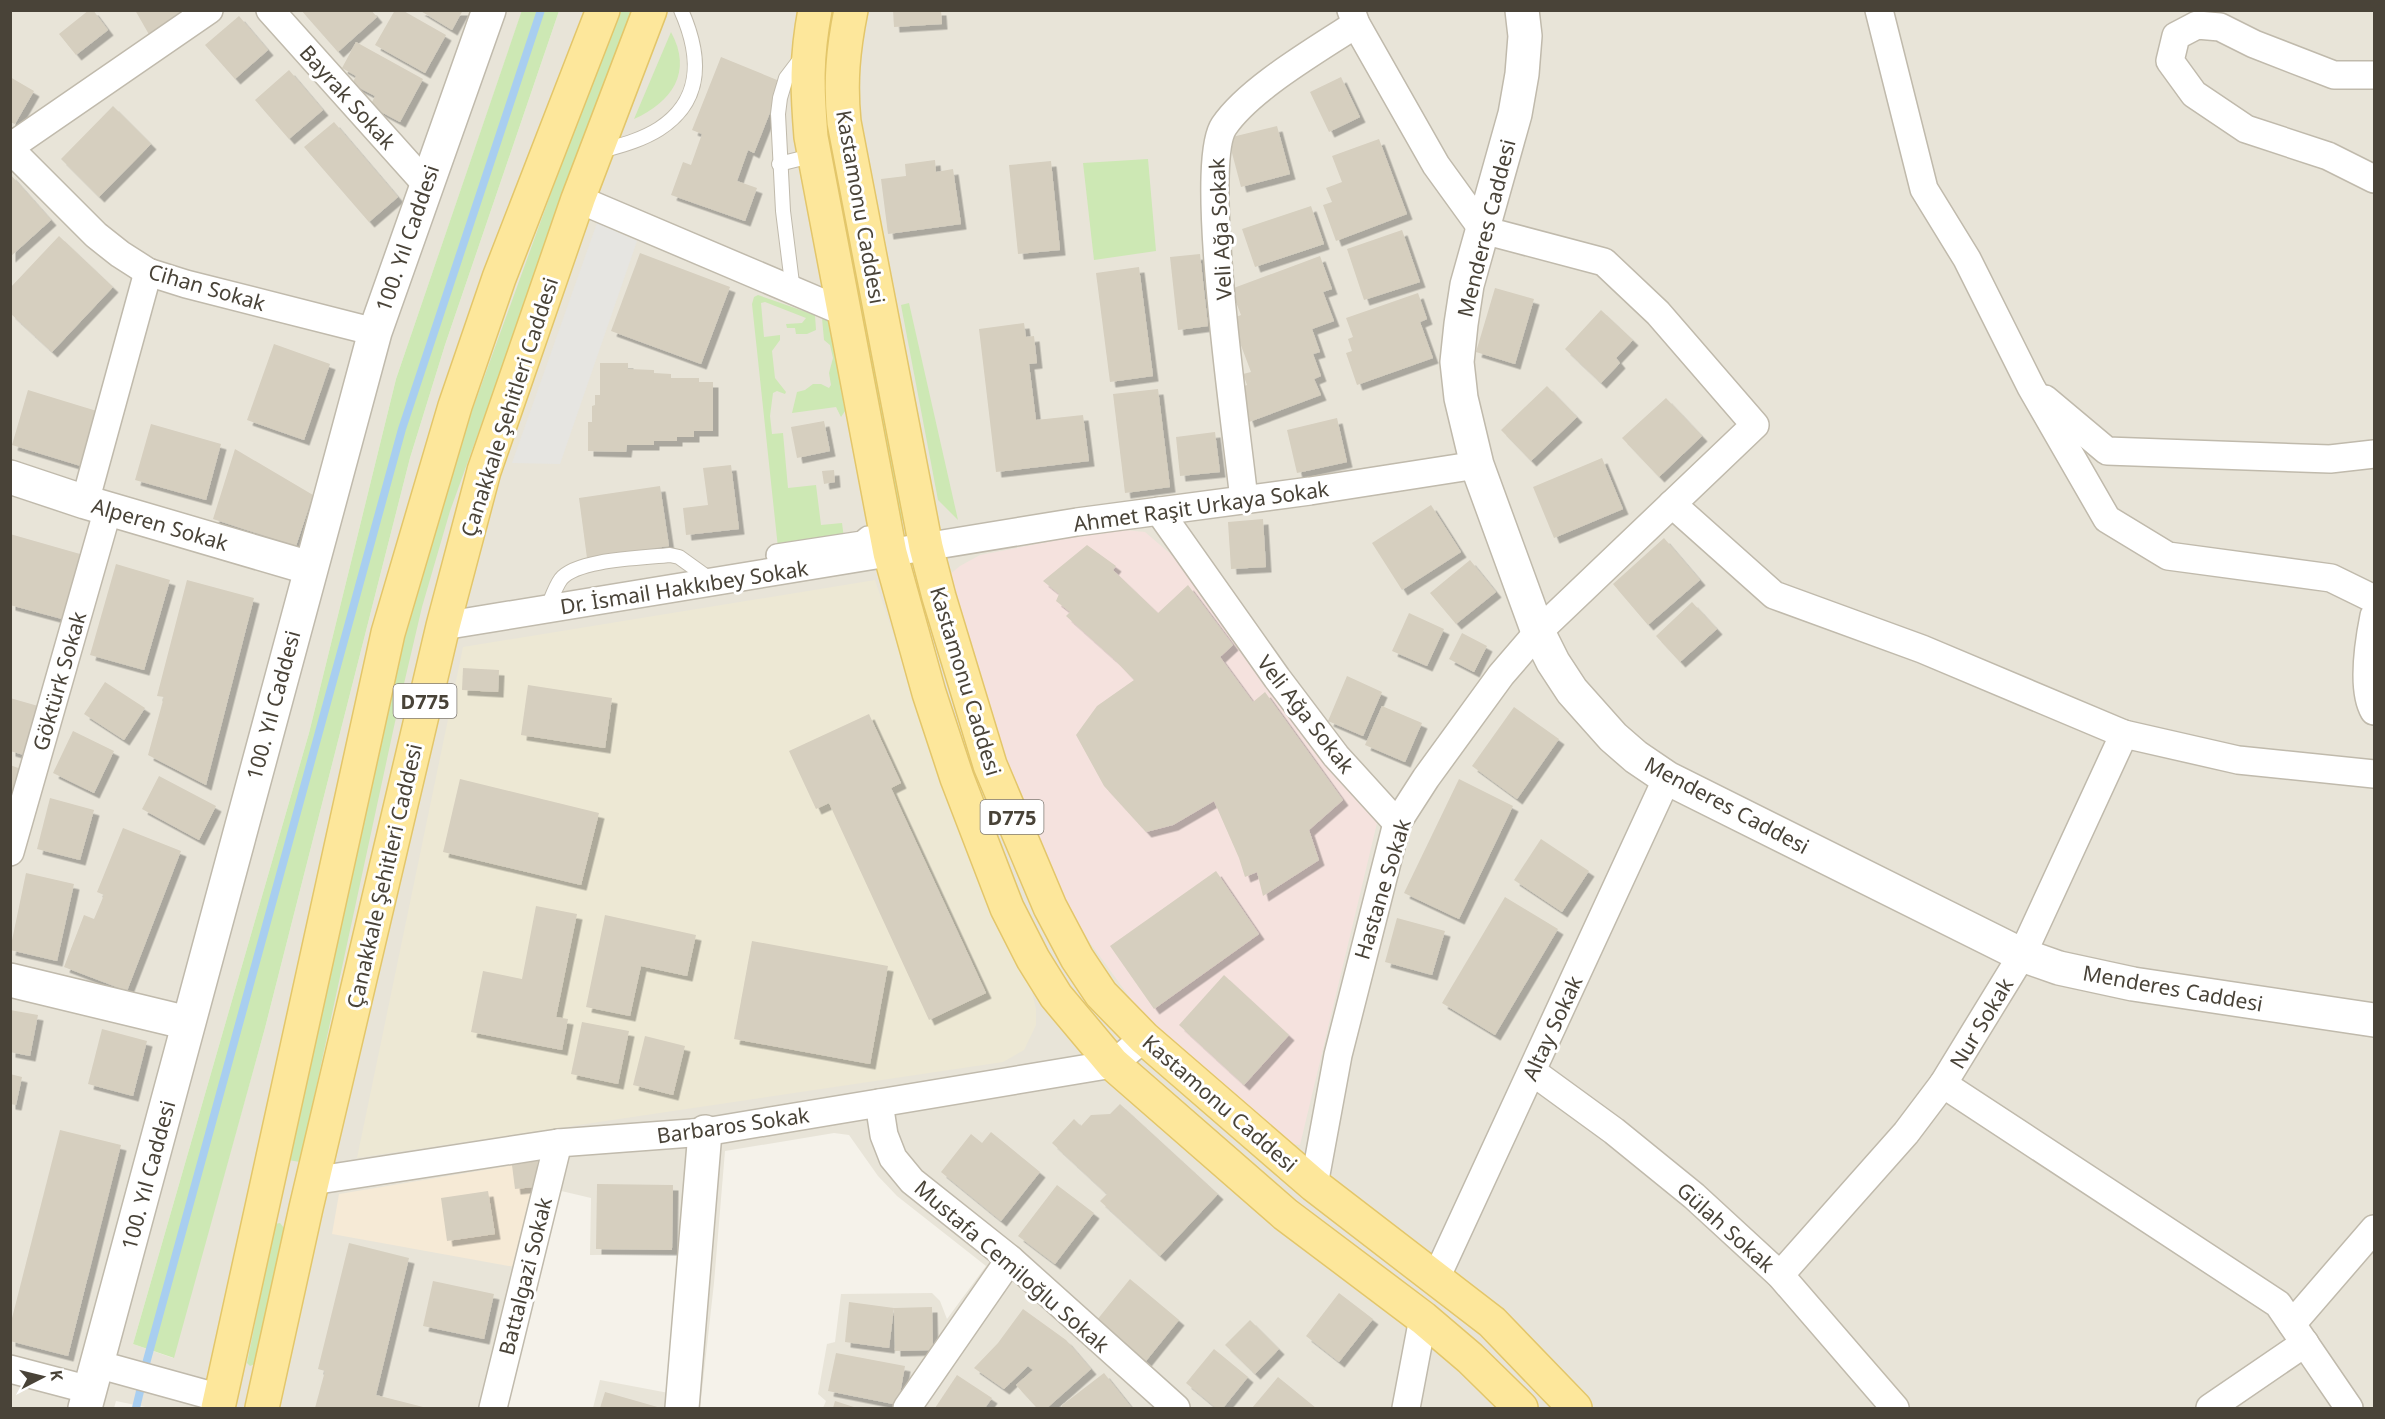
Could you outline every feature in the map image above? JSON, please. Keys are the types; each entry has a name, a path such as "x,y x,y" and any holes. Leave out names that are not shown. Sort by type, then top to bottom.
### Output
{"main road":[{"name":"D775","path":"228,1405 264,1204 388,633 455,406 499,278 603,10"},
{"name":"Çanakkale Şehitleri Caddesi","path":"261,1408 310,1188 443,626 484,471 578,199 650,10"},
{"name":"Kastamonu Caddesi","path":"815,10 808,48 807,92 814,155 844,312 879,545 957,777 1007,908 1033,959 1056,996 1113,1064 1285,1214 1423,1318 1470,1358 1521,1408"},
{"name":"Kastamonu Caddesi","path":"851,10 842,56 840,89 844,122 926,547 990,765 1050,907 1077,958 1101,994 1144,1038 1314,1185 1491,1322 1575,1408"},
{"path":"271,1171 310,1188"},
{"path":"264,1204 310,1188"}],"street":[{"path":"10,148 209,10"},
{"name":"Bayrak Sokak","path":"270,10 426,184"},
{"name":"100. Yıl Caddesi","path":"100,1384 188,1023 375,332 489,10"},
{"name":"Menderes Caddesi","path":"1522,10 1525,36 1522,74 1515,114 1467,285 1457,362 1461,398 1477,465 1538,632 1553,662 1572,691 1613,737 1636,757 1667,778 2022,955 2059,968 2096,977 2374,1020"},
{"path":"1879,10 1924,189 1967,260 2031,387 2107,519 2168,555 2331,578 2374,599"},
{"path":"1353,17 1436,165 1483,230"},
{"name":"Veli Ağa Sokak","path":"1245,500 1218,250 1214,183 1216,147 1222,128 1242,104 1353,17"},
{"path":"2374,75 2334,75 2254,44 2220,27 2197,25 2176,36 2170,61 2194,94 2246,129 2328,156 2374,179"},
{"name":"Cihan Sokak","path":"10,148 96,235 148,272 186,284 375,332"},
{"path":"578,199 844,312"},
{"name":"Hastane Sokak","path":"1314,1185 1338,1055 1397,824 1426,778 1480,703 1538,632 1755,424 1658,313 1604,262 1483,230"},
{"name":"Göktürk Sokak","path":"10,852 96,506 148,272"},
{"path":"2031,387 2107,451 2330,459 2374,454"},
{"name":"Ahmet Raşit Urkaya Sokak","path":"926,547 1477,465"},
{"name":"Alperen Sokak","path":"10,477 96,506 310,568"},
{"path":"1672,504 1774,595 1923,649 2124,734 2238,760 2374,774"},
{"name":"Veli Ağa Sokak","path":"1159,511 1277,678 1336,756 1397,824"},
{"path":"777,555 862,542 879,545"},
{"name":"Dr. İsmail Hakkıbey Sokak","path":"443,626 714,582 879,545 926,547"},
{"path":"2374,616 2368,642 2370,704 2374,711"},
{"name":"Nur Sokak","path":"1780,1275 1906,1133 1943,1084 2022,955 2124,734"},
{"name":"Altay Sokak","path":"1436,1278 1667,778"},
{"path":"10,980 188,1023"},
{"path":"1113,1064 1144,1038"},
{"name":"Barbaros Sokak","path":"310,1188 558,1143 705,1132 1113,1064"},
{"name":"Gülah Sokak","path":"1533,1072 1614,1131 1694,1196 1780,1275 1895,1408"},
{"path":"1943,1084 2278,1304 2349,1408"},
{"name":"Mustafa Cemiloğlu Sokak","path":"879,1103 884,1136 893,1158 912,1181 1010,1259 1152,1399 1176,1408"},
{"path":"682,1408 705,1132"},
{"name":"Battalgazi Sokak","path":"493,1408 558,1143"},
{"path":"2210,1408 2298,1334 2374,1228"},
{"path":"907,1408 1010,1259"},
{"path":"1406,1408 1423,1318"},
{"path":"10,1369 100,1384 172,1385 228,1405"}],"lane":[{"path":"596,153 637,140 657,130 672,119 688,100 693,84 694,43 681,10"},
{"path":"793,291 779,164 778,114 786,78 808,48"},
{"path":"779,164 814,155"},
{"path":"547,609 561,579 573,570 591,565 670,555 679,557 714,582"}],"shaded area":[{"path":"10,11 522,11 396,379 309,733 133,1344 173,1358 265,1028 410,458 445,345 559,11 2374,11 2374,1408 823,1408 826,1401 818,1394 827,1344 835,1342 841,1294 932,1293 940,1301 947,1319 986,1266 897,1196 878,1176 849,1135 834,1133 725,1151 714,1283 700,1408 593,1408 600,1380 674,1394 685,1254 590,1255 591,1198 557,1190 505,1408 150,1408 116,1401 114,1408 11,1408"},
{"path":"597,223 637,241 560,464 512,463"},
{"path":"1115,529 1145,532 1173,556 1377,823 1300,1145 1281,1143 1149,1024 1091,944 1059,894 1008,782 943,580 960,566 980,555"},
{"path":"875,580 963,839 1031,987 1036,1009 1036,1025 1024,1050 1003,1062 357,1158 463,647"},
{"path":"538,1161 520,1268 332,1234 339,1194"}],"green space":[{"path":"522,10 559,11 445,345 410,458 265,1028 174,1358 133,1344 309,733 396,379"},
{"path":"617,11 631,11 450,511 422,607 300,1162 288,1160 382,726 411,611 464,433"},
{"path":"827,11 836,11 905,518 901,522 898,521 820,115"},
{"path":"671,32 680,60 675,84 659,104 634,119"},
{"path":"1148,159 1156,251 1094,260 1083,163"},
{"path":"758,295 815,315 816,330 807,334 796,334 795,328 787,328 786,324 802,323 806,318 765,302 761,303 764,337 780,335 780,340 772,351 775,378 786,392 785,394 777,391 773,393 770,416 772,434 783,433 788,488 816,485 821,525 842,523 844,538 778,548 752,304 754,297"},
{"path":"909,303 958,520 938,500 901,305"},
{"path":"822,318 829,321 845,411 841,417 836,407 792,413 797,392 813,384 821,384 829,388 831,385 829,373 833,358 830,345 824,340"},
{"path":"280,1223 284,1228 255,1364 250,1366 247,1363 275,1224"}],"building":[{"path":"89,10 93,10 108,30 76,55 59,34"},
{"path":"135,10 197,10 151,38"},
{"path":"301,10 371,10 377,17 338,52"},
{"path":"395,10 402,10 446,35 425,73 375,45"},
{"path":"419,10 463,10 452,30"},
{"path":"893,10 941,10 942,24 894,27"},
{"path":"239,16 268,50 235,79 205,45"},
{"path":"356,42 423,79 400,122 370,106 375,96 352,84 356,76 342,68"},
{"path":"721,57 782,82 754,153 748,150 737,181 757,188 745,221 671,195 683,162 691,165 702,134 692,130"},
{"path":"289,70 323,110 289,139 255,100"},
{"path":"10,77 34,91 15,124 10,122"},
{"path":"1341,77 1360,117 1329,132 1310,92"},
{"path":"113,106 151,144 99,197 61,159"},
{"path":"334,122 398,197 369,222 304,147"},
{"path":"1277,126 1290,174 1241,187 1228,138"},
{"path":"1379,139 1407,214 1336,241 1323,205 1332,202 1326,188 1342,182 1332,156"},
{"path":"935,160 936,172 953,169 961,224 888,234 881,179 906,176 905,164"},
{"path":"1051,161 1060,250 1018,254 1009,165"},
{"path":"10,174 51,220 10,257"},
{"path":"1311,206 1324,244 1255,267 1242,229"},
{"path":"1402,230 1420,282 1364,300 1347,249"},
{"path":"59,236 113,287 52,352 10,313 10,288"},
{"path":"640,253 730,287 701,364 611,331"},
{"path":"1200,254 1208,326 1178,330 1170,257"},
{"path":"1320,256 1332,289 1323,292 1334,321 1312,329 1320,352 1313,354 1321,376 1314,379 1321,395 1249,422 1241,398 1245,397 1242,387 1247,385 1243,374 1251,372 1231,319 1241,315 1231,289"},
{"path":"1139,267 1153,376 1110,382 1096,273"},
{"path":"1495,288 1534,299 1515,364 1476,352"},
{"path":"1418,293 1427,319 1420,322 1433,358 1357,385 1346,353 1352,351 1348,339 1353,337 1346,318"},
{"path":"1601,310 1633,340 1616,358 1620,363 1601,383 1565,349"},
{"path":"1024,323 1026,337 1034,336 1037,363 1029,364 1036,420 1083,415 1089,461 996,472 979,329"},
{"path":"274,344 330,364 304,440 247,420"},
{"path":"600,363 628,363 628,369 654,370 654,373 671,374 671,378 699,378 699,382 713,382 713,431 694,431 694,437 677,437 677,441 654,441 654,445 627,445 626,452 588,451 588,422 592,422 595,395 600,395"},
{"path":"1547,386 1577,417 1531,461 1501,430"},
{"path":"1158,389 1170,487 1125,493 1113,394"},
{"path":"28,390 100,412 84,467 12,445"},
{"path":"1666,398 1702,436 1659,477 1622,438"},
{"path":"1337,418 1347,462 1297,473 1287,430"},
{"path":"824,421 830,451 797,458 791,427"},
{"path":"151,424 221,444 206,500 135,480"},
{"path":"1215,432 1220,472 1180,476 1176,437"},
{"path":"235,449 313,495 296,546 213,519"},
{"path":"1602,458 1623,509 1554,538 1533,487"},
{"path":"731,465 739,529 686,535 683,508 708,505 703,468"},
{"path":"834,470 835,482 824,484 822,471"},
{"path":"660,486 669,546 587,558 579,498"},
{"path":"1431,505 1461,552 1402,590 1372,543"},
{"path":"1263,519 1266,567 1231,569 1228,522"},
{"path":"10,534 80,554 62,619 10,605"},
{"path":"1664,538 1700,580 1648,625 1613,584"},
{"path":"1087,545 1116,566 1113,570 1158,613 1188,585 1233,645 1220,657 1253,702 1265,692 1343,800 1309,830 1319,860 1263,896 1257,872 1245,877 1214,801 1173,825 1146,832 1104,786 1076,735 1097,706 1134,680 1066,616 1070,612 1056,601 1059,594 1043,581"},
{"path":"1470,560 1496,592 1456,624 1430,593"},
{"path":"116,564 170,580 144,670 90,655"},
{"path":"187,580 254,598 206,785 148,755 164,697 157,696"},
{"path":"1692,602 1717,629 1680,662 1656,636"},
{"path":"1409,613 1444,629 1427,666 1392,651"},
{"path":"1462,633 1487,646 1474,672 1449,659"},
{"path":"463,668 499,670 498,692 462,690"},
{"path":"1347,676 1382,692 1363,736 1328,721"},
{"path":"105,682 145,708 124,740 84,714"},
{"path":"528,685 612,698 605,748 521,735"},
{"path":"10,698 38,706 24,755 10,751"},
{"path":"1382,706 1422,723 1405,762 1365,745"},
{"path":"1514,707 1559,739 1517,799 1472,766"},
{"path":"869,714 901,783 891,788 986,993 929,1020 829,803 816,809 789,751"},
{"path":"73,731 114,751 94,793 53,773"},
{"path":"10,765 21,769 11,800 10,800"},
{"path":"159,776 216,806 199,840 142,809"},
{"path":"460,779 599,813 581,885 443,852"},
{"path":"1459,779 1513,806 1459,919 1404,893"},
{"path":"50,798 94,810 80,860 37,849"},
{"path":"123,828 181,851 127,991 64,967 84,915 94,919 104,895 97,892"},
{"path":"1541,839 1589,871 1562,912 1514,880"},
{"path":"1216,871 1259,934 1154,1009 1110,946"},
{"path":"26,873 74,884 57,961 10,950"},
{"path":"1505,897 1558,929 1495,1035 1442,1003"},
{"path":"536,906 577,914 556,1017 568,1019 562,1050 471,1032 483,971 522,979"},
{"path":"605,915 696,935 687,976 641,966 630,1016 586,1007"},
{"path":"1397,918 1445,931 1432,975 1385,962"},
{"path":"752,941 888,966 870,1064 734,1039"},
{"path":"1224,975 1289,1035 1244,1085 1179,1025"},
{"path":"10,1010 38,1015 30,1056 10,1052"},
{"path":"582,1022 629,1031 618,1084 571,1074"},
{"path":"102,1029 147,1041 133,1096 88,1084"},
{"path":"645,1036 685,1046 673,1095 633,1085"},
{"path":"10,1074 22,1077 16,1105 10,1104"},
{"path":"1120,1104 1218,1194 1160,1256 1100,1201 1107,1194 1052,1143 1074,1119 1081,1126 1091,1115 1110,1114"},
{"path":"60,1130 121,1145 68,1356 10,1341 10,1326"},
{"path":"991,1132 1040,1172 1001,1221 941,1172 971,1134 982,1143"},
{"path":"538,1161 534,1187 515,1189 512,1165"},
{"path":"597,1184 673,1185 672,1250 596,1249"},
{"path":"1057,1185 1094,1213 1055,1264 1018,1236"},
{"path":"488,1191 495,1234 447,1241 441,1198"},
{"path":"349,1243 409,1258 376,1395 427,1408 315,1408 325,1371 318,1369"},
{"path":"1130,1279 1179,1320 1146,1361 1097,1320"},
{"path":"433,1281 494,1294 484,1339 423,1326"},
{"path":"1339,1293 1373,1319 1339,1362 1306,1336"},
{"path":"849,1302 894,1308 889,1348 845,1342"},
{"path":"932,1307 933,1350 895,1351 894,1308"},
{"path":"1023,1309 1066,1340 1091,1369 1047,1408 1037,1408 1016,1385 1033,1370 1028,1366 1004,1389 974,1368 998,1343"},
{"path":"1250,1320 1279,1349 1255,1374 1225,1345"},
{"path":"1214,1349 1248,1377 1223,1408 1216,1408 1186,1383"},
{"path":"836,1353 905,1366 898,1405 828,1391"},
{"path":"1104,1373 1132,1408 1063,1408 1061,1406"},
{"path":"957,1375 992,1398 985,1408 935,1408"},
{"path":"1278,1377 1316,1408 1252,1408"},
{"path":"605,1392 661,1408 600,1408"},
{"path":"835,1401 857,1408 833,1408"}],"waterway":[{"path":"144,1371 402,429 541,10"},
{"path":"136,1408 142,1383"}]}
